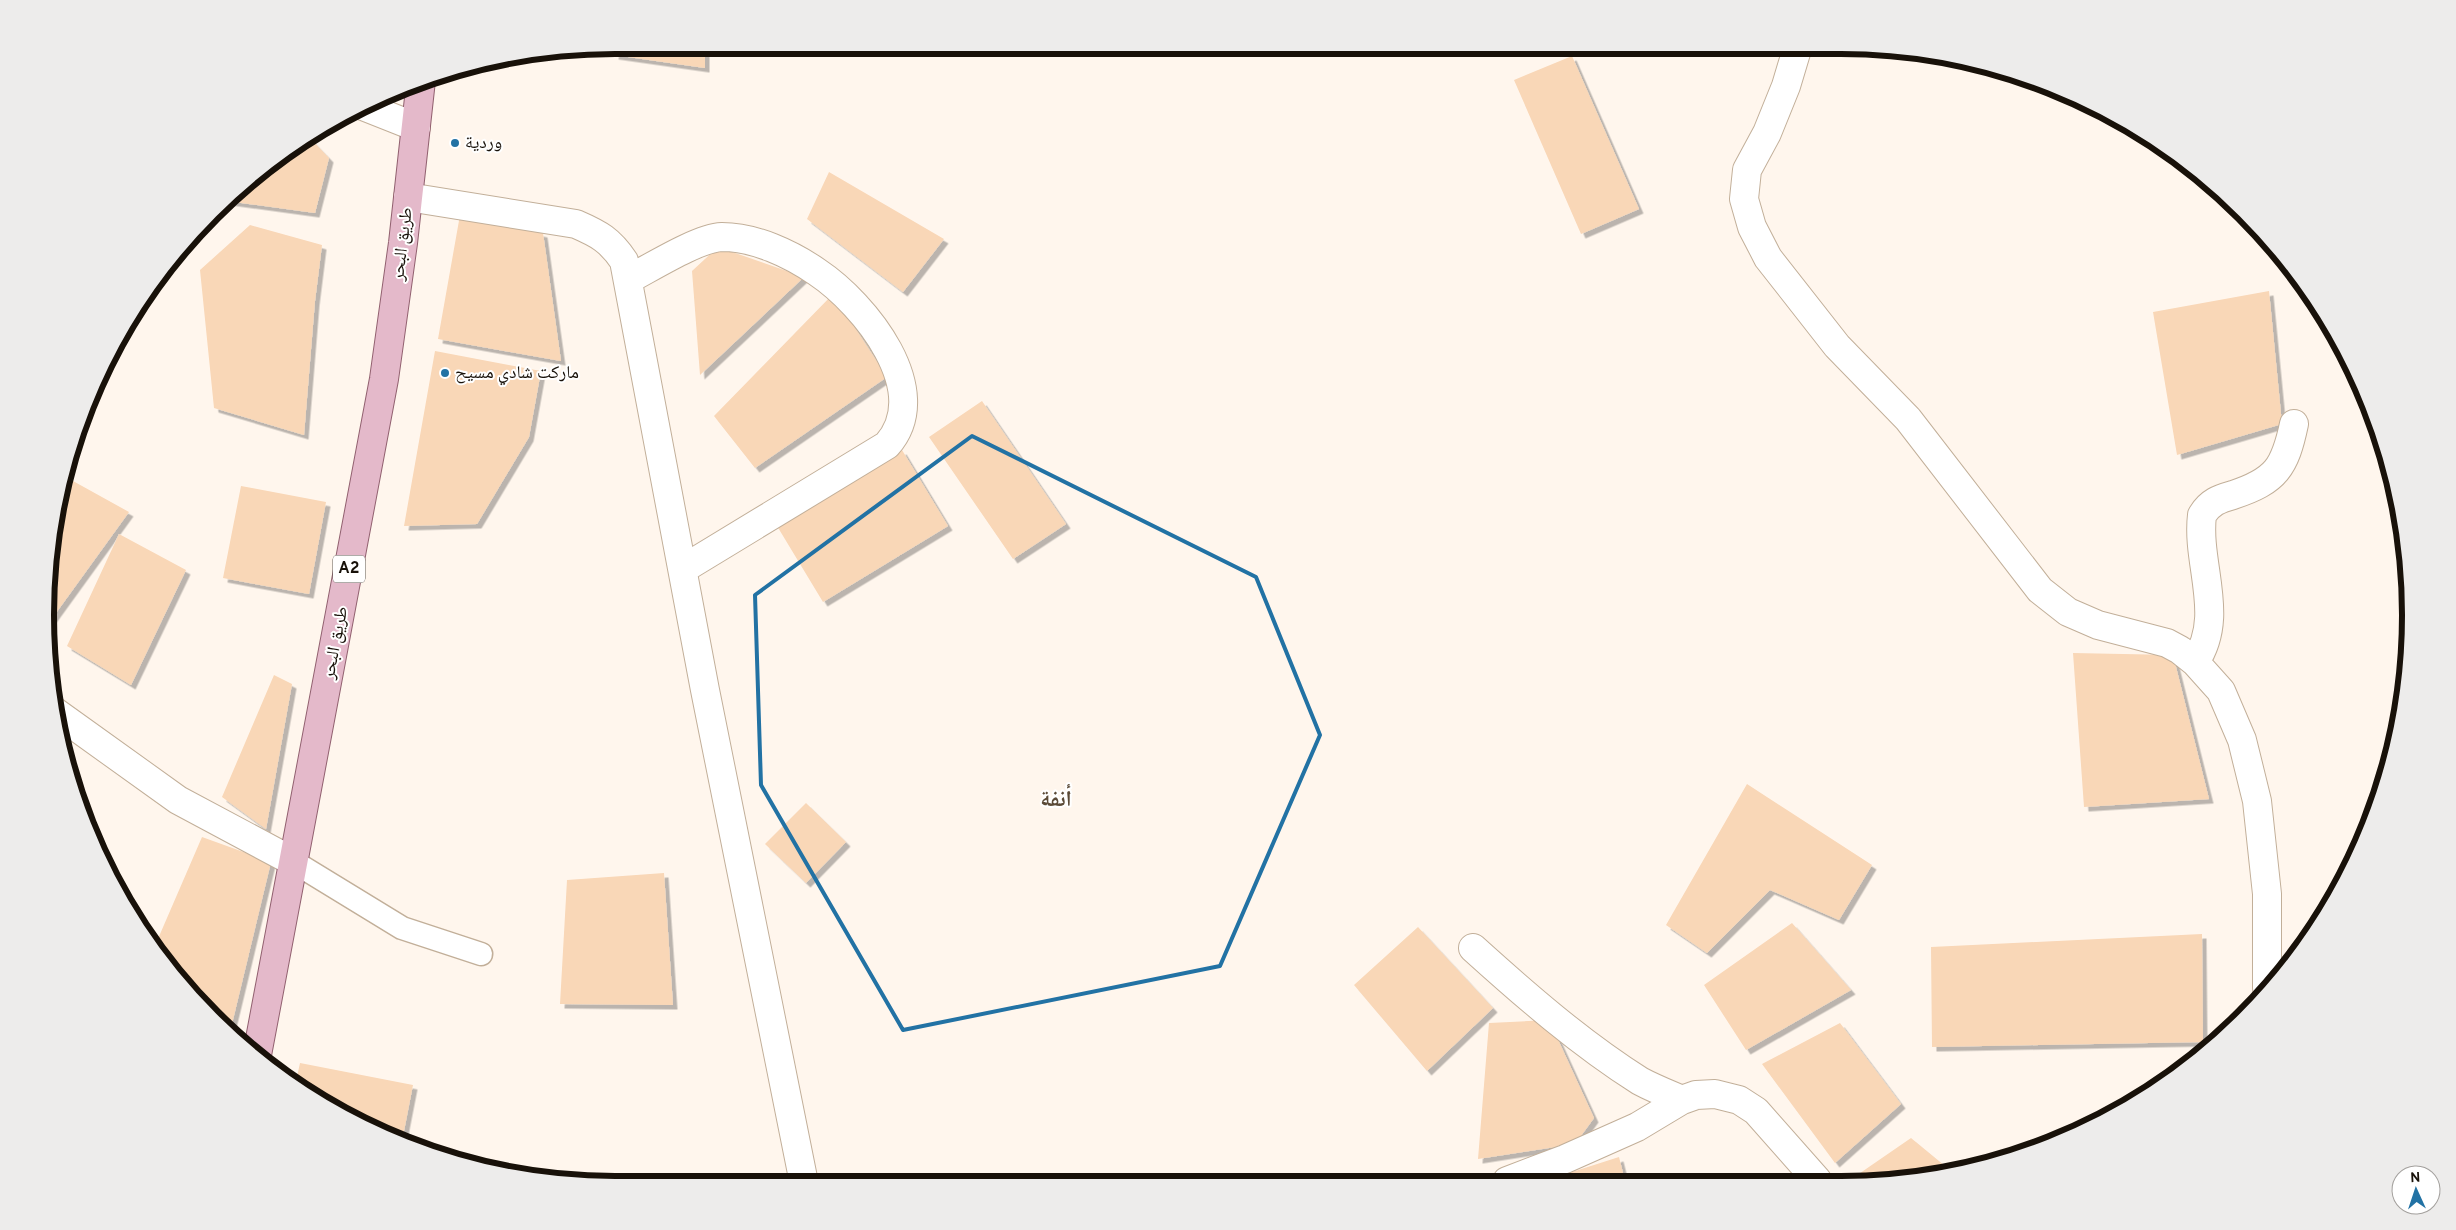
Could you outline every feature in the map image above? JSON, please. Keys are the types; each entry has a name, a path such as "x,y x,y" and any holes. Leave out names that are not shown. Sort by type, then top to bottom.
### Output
{"main road":[{"name":"طريق البحر","path":"258,1048 384,379 420,89"}],"street":[{"path":"1796,54 1786,86 1767,133 1747,170 1744,198 1752,227 1768,258 1837,346 1908,419 2040,590 2068,612 2098,625 2167,643 2195,662 2221,691 2242,740 2257,801 2267,894 2267,980"},
{"path":"372,110 416,127"},
{"path":"408,197 576,224 596,232 612,243 624,261 630,279 705,690 803,1176"},
{"path":"630,279 707,239 741,239 776,249 817,271 838,287 872,325 891,358 903,386 905,408 902,421 896,435 887,445 683,569"},
{"path":"2195,662 2206,643 2209,618 2202,515 2214,501 2266,482 2283,462 2294,424"},
{"path":"64,718 178,800 294,862"},
{"path":"1473,948 1535,1004 1621,1067 1641,1081 1682,1100"},
{"path":"1520,1176 1565,1159 1638,1127 1682,1100 1696,1095 1715,1094 1739,1100 1756,1111 1813,1176"}],"lane":[{"path":"294,862 402,928 481,954"}],"highlighted area":[{"path":"972,436 1256,577 1320,735 1220,966 903,1030 761,785 755,595"}],"building":[{"path":"705,54 705,68 614,55"},
{"path":"1572,56 1639,209 1581,234 1514,80"},
{"path":"313,142 329,158 315,213 235,202 273,170"},
{"path":"829,172 944,239 903,292 807,219"},
{"path":"460,215 543,233 561,361 438,339"},
{"path":"250,225 322,245 315,301 304,435 214,408 200,270"},
{"path":"718,247 804,277 700,375 692,271"},
{"path":"2269,291 2282,424 2177,455 2153,312"},
{"path":"833,294 887,377 755,468 714,416"},
{"path":"435,351 541,371 529,437 477,524 404,526"},
{"path":"982,401 1066,524 1013,559 929,437"},
{"path":"902,450 948,526 823,602 777,526"},
{"path":"71,480 129,512 54,616 55,578 59,542"},
{"path":"241,486 326,502 309,594 223,578"},
{"path":"119,534 186,570 131,685 67,646"},
{"path":"2073,653 2173,655 2209,799 2084,807"},
{"path":"274,675 292,684 266,829 222,797"},
{"path":"1747,784 1872,865 1839,920 1770,890 1707,953 1666,925"},
{"path":"806,803 846,842 806,883 765,844"},
{"path":"202,837 271,862 232,1025 193,985 157,940"},
{"path":"664,873 673,1005 560,1004 567,880"},
{"path":"1792,923 1851,990 1746,1050 1704,985"},
{"path":"1418,927 1493,1008 1427,1071 1354,985"},
{"path":"2202,934 2203,1042 1932,1047 1931,947"},
{"path":"1549,1020 1594,1118 1575,1144 1478,1159 1489,1023"},
{"path":"1840,1023 1901,1104 1835,1163 1762,1064"},
{"path":"300,1063 413,1085 403,1135 334,1101 297,1077"},
{"path":"1911,1138 1945,1166 1878,1175 1856,1176"},
{"path":"1619,1157 1624,1176 1560,1176"}],"place":[{"name":"وردية","path":"455,143"},
{"name":"ماركت شادي مسيح","path":"445,373"}],"district":[{"name":"أنفة","path":"1056,800"}]}
